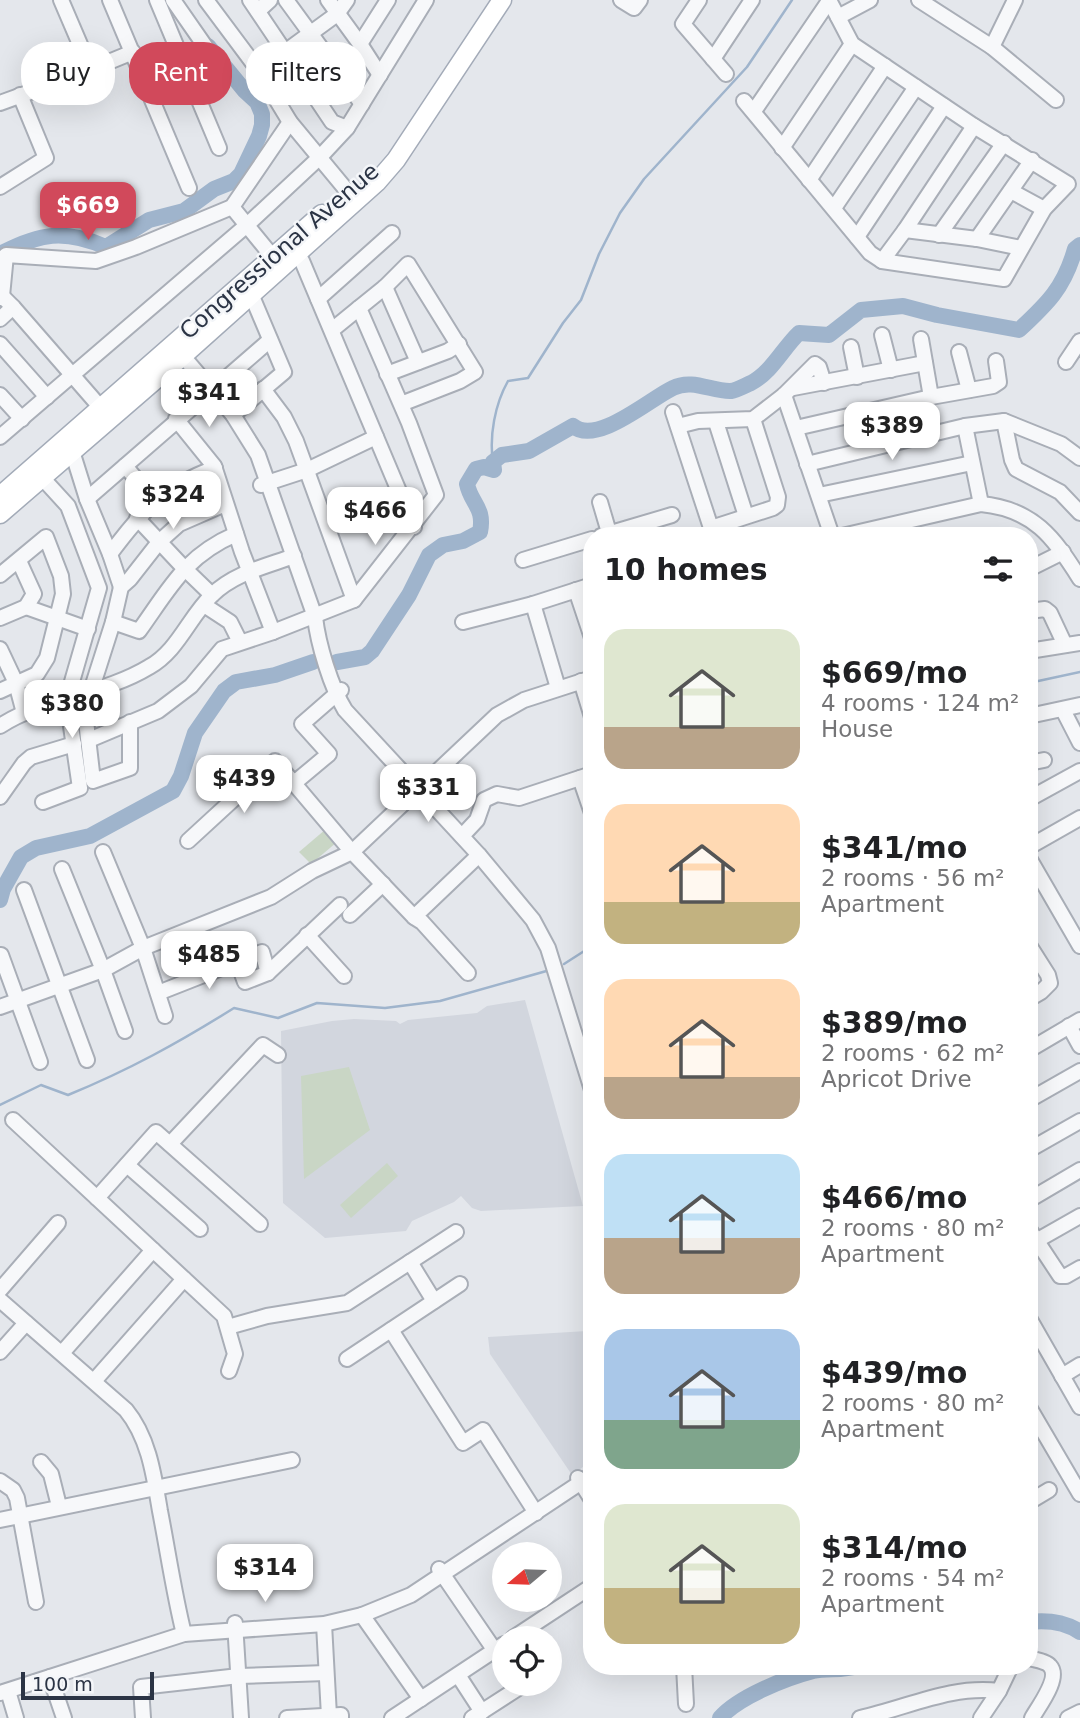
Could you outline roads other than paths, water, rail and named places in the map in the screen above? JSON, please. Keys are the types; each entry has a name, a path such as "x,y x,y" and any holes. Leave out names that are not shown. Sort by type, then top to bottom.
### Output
{"main road":[{"name":"Congressional Avenue","path":"0,514 101,408 176,355 251,294 293,247 370,173 388,154 489,0"},
{"name":"Congressional Avenue","path":"0,496 72,452 176,355 272,256 293,247 389,170 502,0"}],"street":[{"path":"61,0 78,42"},
{"path":"110,0 129,43"},
{"path":"157,0 219,148"},
{"path":"173,0 202,42"},
{"path":"206,0 246,54"},
{"path":"270,0 254,6 278,42"},
{"path":"286,0 316,42"},
{"path":"328,0 359,42"},
{"path":"299,42 337,13 347,0"},
{"path":"361,42 388,0"},
{"path":"366,98 425,0"},
{"path":"621,0 634,9 640,0"},
{"path":"699,0 683,24 726,74"},
{"path":"713,59 752,0"},
{"path":"829,0 838,17 852,44 1068,184 1044,209 1003,279 882,261 870,253 749,106 829,0"},
{"path":"838,17 870,0"},
{"path":"919,0 992,47 1056,100"},
{"path":"992,47 1015,0"},
{"path":"782,148 852,44"},
{"path":"366,53 380,75"},
{"path":"809,180 885,66"},
{"path":"834,208 916,87"},
{"path":"0,103 20,95 46,158 0,187"},
{"path":"155,105 189,188"},
{"path":"280,105 290,122 348,192"},
{"path":"321,105 332,122 347,128"},
{"path":"0,437 247,225 320,157 347,128 361,105"},
{"path":"857,237 944,106"},
{"path":"101,408 13,307 1,297 6,255 96,261 232,207 290,122"},
{"path":"882,261 974,125"},
{"path":"939,235 1003,144"},
{"path":"977,239 1032,160"},
{"path":"1010,191 1044,209"},
{"path":"232,207 272,256"},
{"path":"905,230 977,239 1021,248"},
{"path":"318,299 393,233"},
{"path":"293,247 332,330 414,527"},
{"path":"332,330 385,287 408,264 475,372 460,381 401,404"},
{"path":"385,287 418,362"},
{"path":"233,415 284,372 251,294"},
{"path":"0,319 13,307"},
{"path":"89,740 158,711 175,700 191,686 222,649 354,600 414,527 436,495 401,404 359,308"},
{"path":"882,335 891,370"},
{"path":"921,339 931,397"},
{"path":"87,499 270,340"},
{"path":"1066,362 1080,341"},
{"path":"0,344 47,397"},
{"path":"387,374 448,352 459,344"},
{"path":"851,346 857,377"},
{"path":"959,352 969,390"},
{"path":"176,355 209,394 265,484"},
{"path":"796,428 931,397 993,386 999,382 996,361"},
{"path":"788,392 925,363"},
{"path":"710,527 675,419 716,422 753,419 788,392 815,364 819,367 824,383"},
{"path":"264,389 291,429 354,600"},
{"path":"788,392 796,428 829,527"},
{"path":"209,394 233,415 258,455 265,484 331,675 355,722 422,786 516,883 540,914 583,1037"},
{"path":"0,395 22,419"},
{"path":"176,419 215,468 225,504 273,632"},
{"path":"723,527 778,505 778,497 753,419"},
{"path":"807,464 965,426 1004,421 1062,444 1080,458"},
{"path":"1004,421 1016,469 1060,492 1080,513"},
{"path":"716,422 746,516"},
{"path":"965,426 981,504"},
{"path":"265,484 307,470 376,437"},
{"path":"72,452 121,587 113,622 87,693 93,781 130,768 130,722"},
{"path":"819,495 972,463"},
{"path":"125,466 155,502"},
{"path":"110,554 137,518 155,502 186,479 215,468"},
{"path":"38,472 68,506 99,588 67,699 80,788 43,802"},
{"path":"600,502 605,527"},
{"path":"121,587 179,523 225,504"},
{"path":"890,527 981,504 1006,508 1025,515 1041,526 1063,552 1080,579"},
{"path":"633,527 672,515"},
{"path":"137,518 230,622 240,642"},
{"path":"113,622 139,631 184,568 212,544 236,534"},
{"path":"0,575 46,537 61,576 64,594 47,658 37,674 0,691"},
{"path":"523,560 583,542"},
{"path":"1038,564 1063,552"},
{"path":"0,726 24,713 124,681 153,666 167,654 208,600 251,571 290,557"},
{"path":"0,618 26,607 34,594 19,561"},
{"path":"463,622 583,588"},
{"path":"576,590 583,611"},
{"path":"533,604 558,688"},
{"path":"26,607 88,629"},
{"path":"1038,609 1045,608 1050,612 1065,645"},
{"path":"1038,650 1080,643"},
{"path":"0,652 16,683 24,713"},
{"path":"0,1007 103,970 143,947 271,897 312,871 352,852 509,707 583,680"},
{"path":"293,784 330,754 302,724 339,692"},
{"path":"1038,714 1080,705"},
{"path":"1063,710 1080,743"},
{"path":"0,797 23,763 32,757 74,744"},
{"path":"188,841 275,761 352,852 468,973"},
{"path":"1038,794 1080,771"},
{"path":"465,833 477,820 484,800 497,794 519,798 583,777"},
{"path":"1038,842 1080,818"},
{"path":"465,833 551,946"},
{"path":"103,852 143,947 166,1016"},
{"path":"414,917 480,855"},
{"path":"62,869 125,1031"},
{"path":"1038,874 1080,946"},
{"path":"237,960 245,982 268,973 307,935 383,884"},
{"path":"24,890 87,1060"},
{"path":"307,935 344,976"},
{"path":"158,993 262,952 268,973"},
{"path":"1,955 40,1062"},
{"path":"1038,959 1050,983 1038,994"},
{"path":"564,983 583,1056"},
{"path":"1038,1045 1075,1023 1080,1046"},
{"path":"170,1144 262,1045 278,1055"},
{"path":"1038,1095 1080,1070"},
{"path":"13,1120 224,1316 235,1354 229,1371"},
{"path":"1038,1145 1080,1121"},
{"path":"97,1198 156,1132 260,1224"},
{"path":"127,1165 200,1228"},
{"path":"1038,1195 1080,1170"},
{"path":"1038,1233 1080,1216"},
{"path":"0,1290 58,1223"},
{"path":"228,1327 347,1303 456,1232"},
{"path":"1038,1244 1060,1276 1066,1276 1080,1268"},
{"path":"62,1353 153,1250"},
{"path":"410,1262 434,1301"},
{"path":"94,1381 184,1279"},
{"path":"346,1359 460,1284"},
{"path":"0,1300 94,1381 135,1421 146,1448 156,1486 183,1630"},
{"path":"0,1352 26,1322"},
{"path":"391,1329 463,1443 483,1430 534,1510"},
{"path":"1038,1334 1080,1407"},
{"path":"1062,1376 1080,1366"},
{"path":"1038,1420 1074,1472 1080,1494"},
{"path":"0,1520 292,1460"},
{"path":"41,1462 51,1474 59,1506"},
{"path":"235,1626 324,1624 362,1615 411,1595 440,1571 583,1479"},
{"path":"0,1481 13,1490 17,1498 36,1602"},
{"path":"1038,1497 1049,1490"},
{"path":"3,1690 183,1630 321,1617 345,1612 440,1571"},
{"path":"440,1571 492,1638"},
{"path":"531,1626 583,1592"},
{"path":"362,1615 421,1699"},
{"path":"287,1718 335,1717 326,1673 324,1624"},
{"path":"235,1626 241,1718"},
{"path":"3,1690 50,1677 183,1630"},
{"path":"393,1718 492,1652"},
{"path":"1032,1718 1051,1685 1053,1669 1049,1664 1038,1661"},
{"path":"143,1718 141,1687 239,1676 326,1673"},
{"path":"458,1675 477,1715 504,1696"},
{"path":"684,1675 686,1704"},
{"path":"981,1718 1007,1675"},
{"path":"50,1677 64,1718"},
{"path":"860,1718 954,1691 974,1689 999,1692"},
{"path":"3,1690 16,1718"},
{"path":"1068,1718 1080,1712"}],"waterway":[{"path":"493,462 494,420 508,381 528,378 581,300 599,254 620,213 644,179 747,67 792,0"},
{"path":"0,254 28,242 52,236 77,238 106,247 149,220 184,211 214,189 234,181 241,174 259,136 262,114 257,102 232,75"},
{"path":"337,662 365,657 372,651 409,595 429,555 443,545 463,541 480,532 481,517 467,484 476,469 484,467 494,470 493,462 502,455 529,451 573,426 583,431 609,425 680,385 724,391 739,389 765,373 799,333 829,335 861,310 903,306 1019,330 1060,285 1075,249 1080,245"},
{"path":"0,900 3,889 21,857 36,848 90,836 173,791 181,776 195,733 224,691 236,682 275,675 313,662"},
{"path":"1038,681 1080,672"},
{"path":"564,964 583,952"},
{"path":"0,1105 41,1085 68,1095 153,1055 234,1008 278,1018 317,1003 385,1008 440,1001 550,970"},
{"path":"1038,1621 1055,1622 1080,1632"},
{"path":"720,1718 738,1703 763,1689 800,1675"}]}
